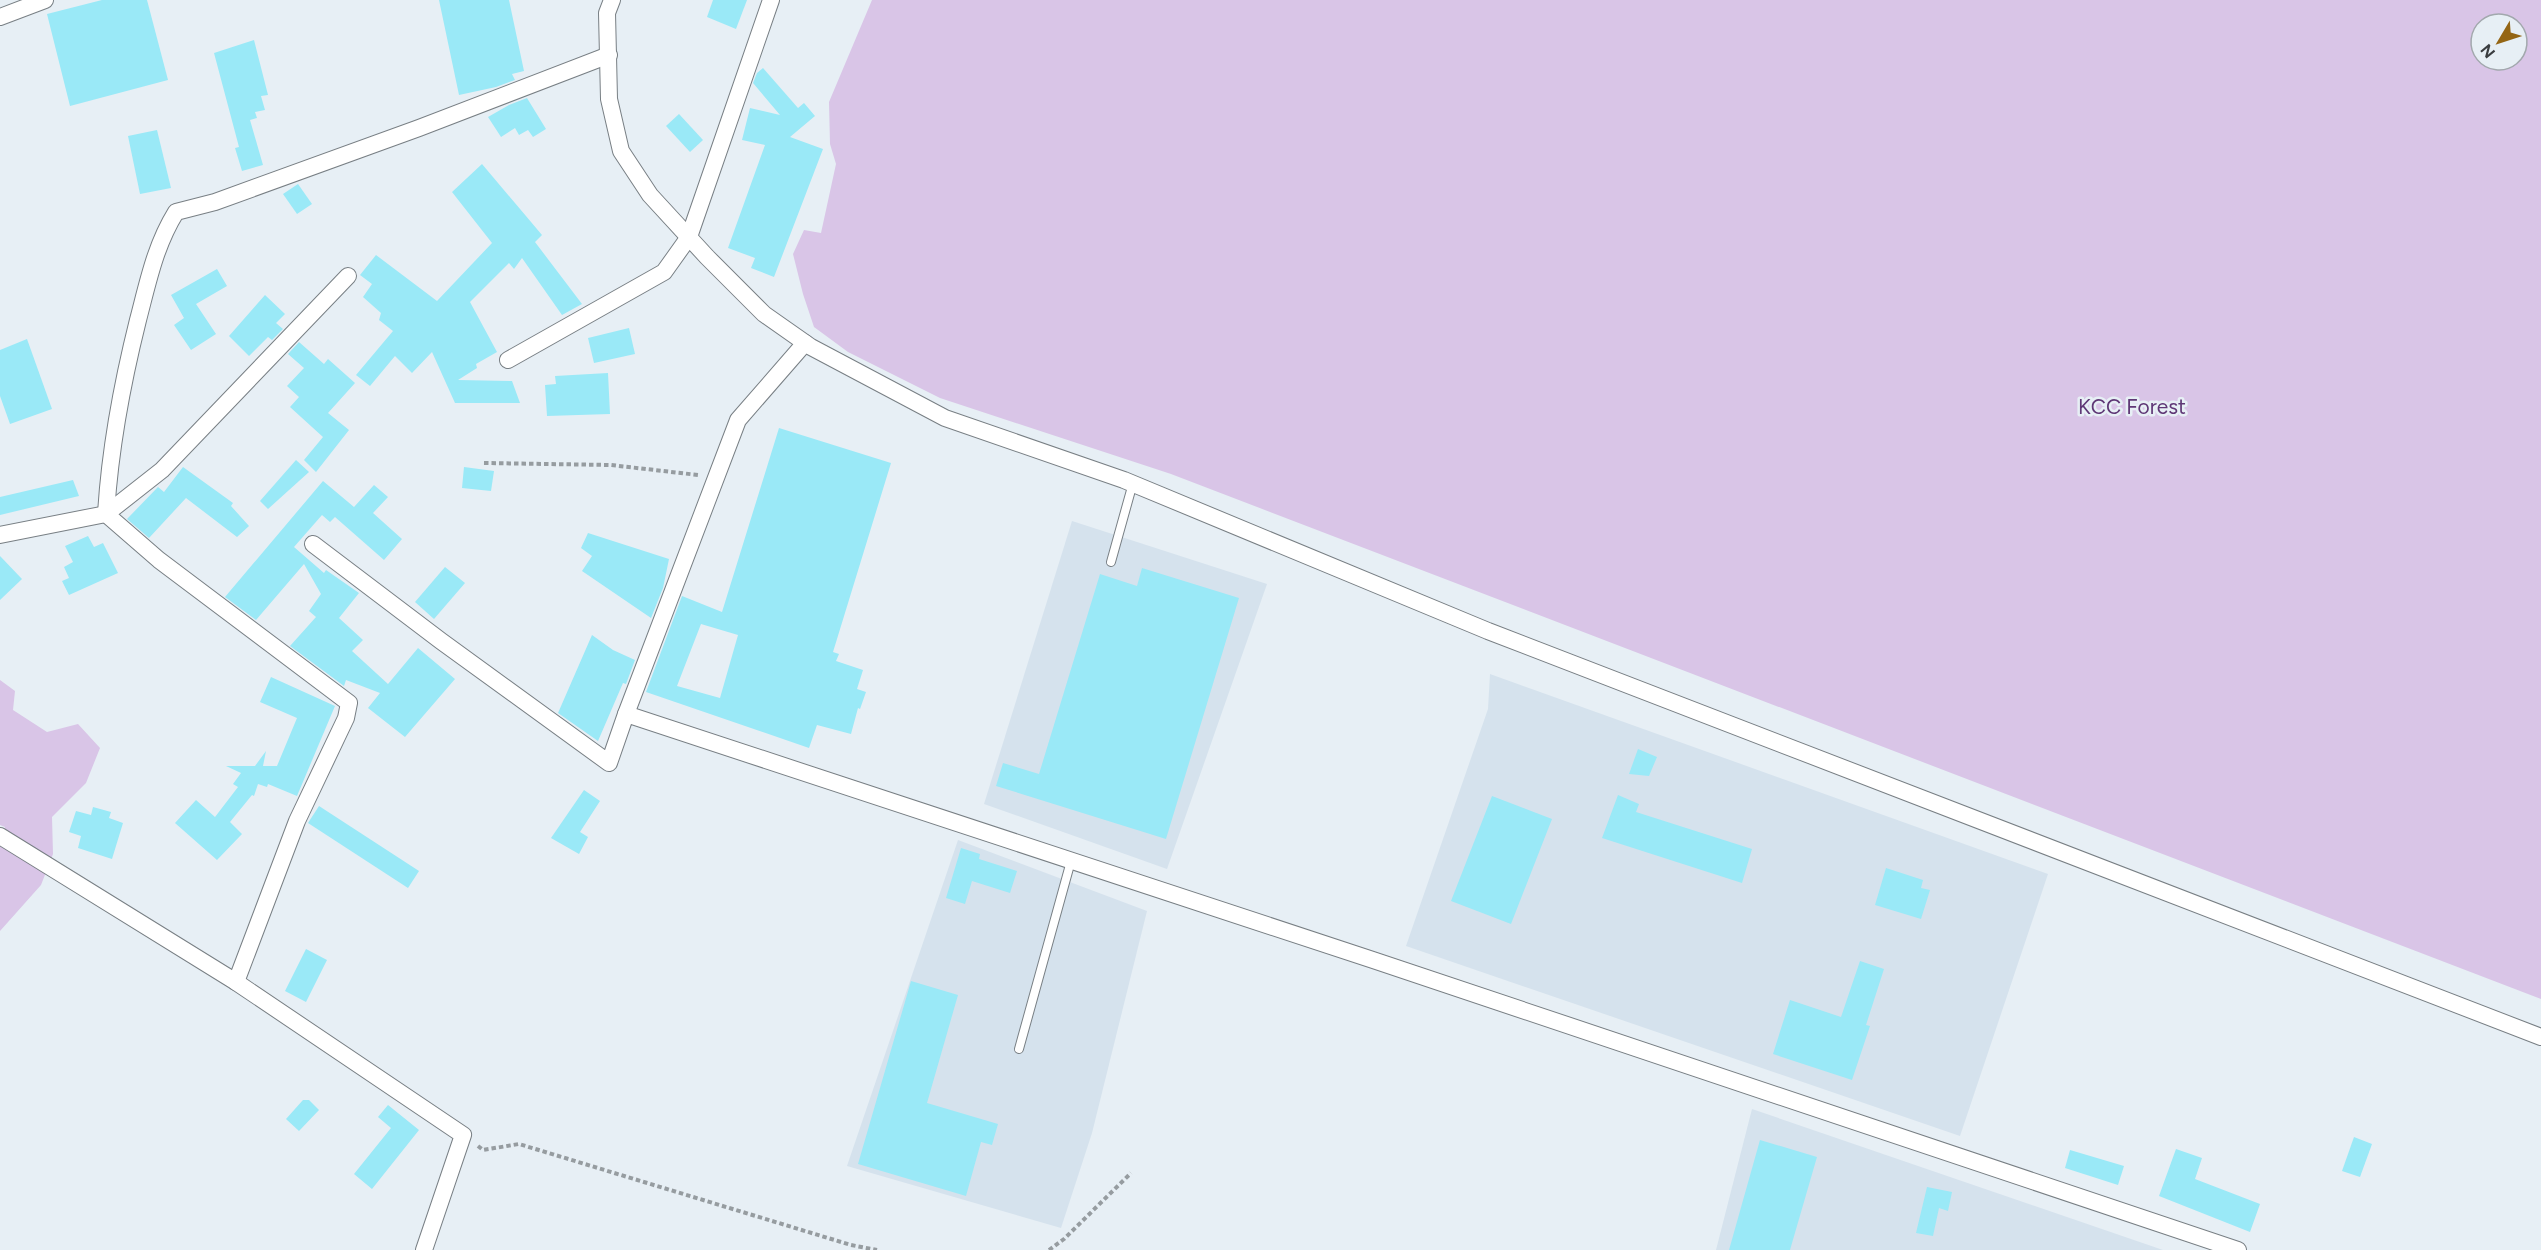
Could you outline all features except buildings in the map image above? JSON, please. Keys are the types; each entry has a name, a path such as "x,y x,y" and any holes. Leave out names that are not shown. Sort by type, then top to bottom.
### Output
{"street":[{"path":"0,16 45,0"},
{"path":"612,0 608,13 609,99 621,151 650,195 688,237 764,314 805,343 945,417 1133,483 1488,631 2541,1037"},
{"path":"508,360 664,272 688,237 771,0"},
{"path":"106,514 109,465 120,392 156,250 176,212 215,202 419,128 609,55"},
{"path":"0,535 106,514 162,470 348,276"},
{"path":"313,544 441,641 609,763 738,420 805,343"},
{"path":"106,514 159,560 349,703 346,718 297,821 236,982"},
{"path":"626,714 2238,1250"},
{"path":"0,836 236,982 463,1135 424,1250"}],"lane":[{"path":"1111,562 1133,483"},
{"path":"1019,1049 1071,861"}],"path":[{"path":"484,463 611,465 717,477"},
{"path":"463,1135 483,1150 519,1144 850,1245 876,1250"},
{"path":"1049,1250 1065,1239 1131,1173"}],"shaded area":[{"path":"1072,521 1267,584 1167,869 984,804"},
{"path":"1490,674 2048,874 1960,1136 1406,946 1488,709"},
{"path":"958,840 1147,911 1092,1133 1061,1228 847,1166"},
{"path":"1752,1109 2163,1250 1716,1250"}],"green space":[{"name":"KCC Forest","path":"872,0 2541,0 2541,999 1171,474 940,398 848,352 814,327 793,254 804,230 821,233 836,164 830,144 829,102"},
{"path":"0,680 15,691 13,710 47,732 78,724 100,748 86,783 52,817 53,854 41,885 0,931 0,838 5,827 0,825"}]}
